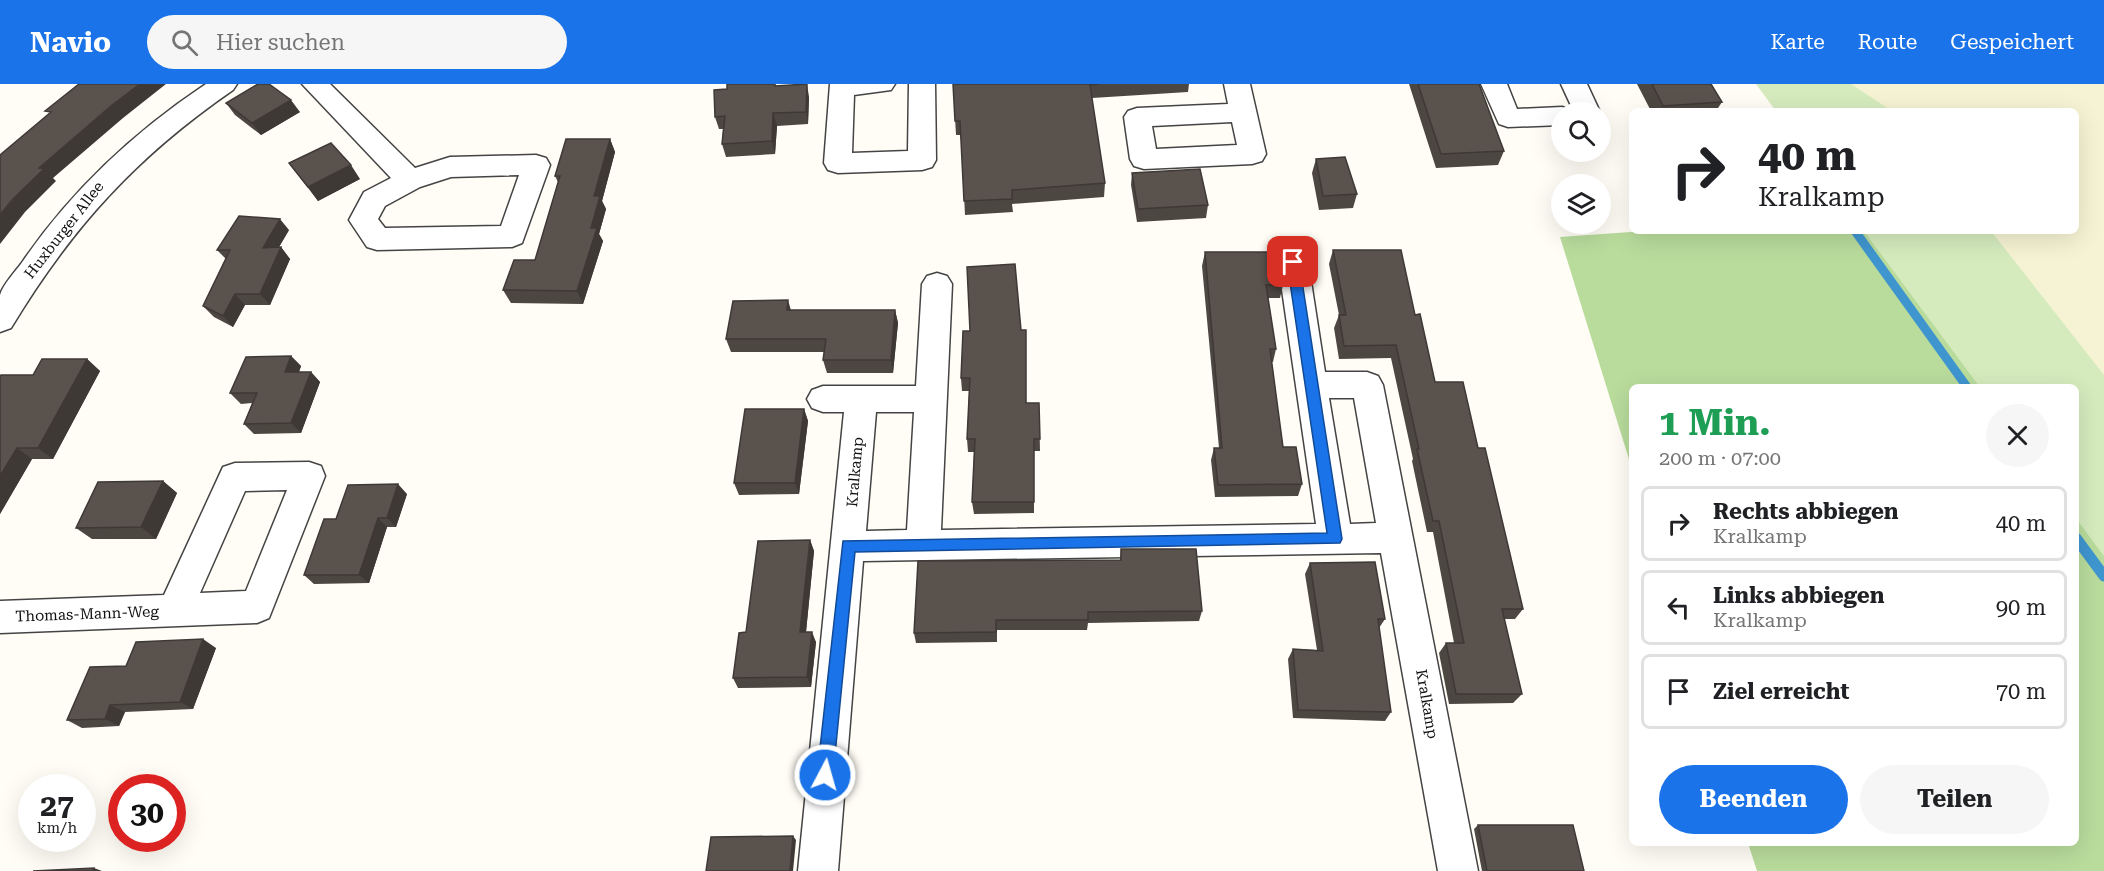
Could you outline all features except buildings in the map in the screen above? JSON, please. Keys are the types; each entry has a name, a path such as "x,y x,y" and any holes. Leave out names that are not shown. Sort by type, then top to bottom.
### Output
{"street":[{"name":"Huxburger Allee","path":"0,320 8,292 100,182 193,103 224,84"},
{"path":"315,84 410,180"},
{"path":"882,84 841,87 838,163 922,160 922,84"},
{"path":"1236,84 1243,113"},
{"path":"1494,84 1508,118 1551,116"},
{"path":"1574,84 1582,102"},
{"path":"536,165 512,236 377,239 363,220 374,199 410,180 450,167 536,165"},
{"path":"1293,262 1335,539"},
{"path":"923,545 937,284"},
{"name":"Kralkamp","path":"1312,385 1367,385 1458,871"},
{"path":"824,399 930,399"},
{"name":"Kralkamp","path":"818,871 861,399"},
{"name":"Thomas-Mann-Weg","path":"0,617 174,611 257,607 309,476 235,477 174,611"},
{"path":"848,546 1396,538"}],"shaded area":[{"path":"1756,84 2104,84 2104,556 2079,522 2079,384 1978,384 1866,234 2079,234 2079,108 1774,108"}],"green space":[{"path":"1756,84 1851,84 1887,108 1774,108"},
{"path":"1629,232 1629,234 1866,234 1978,384 1629,384 1629,459 1560,237"},
{"path":"1866,234 1993,234 2104,375 2104,556 2079,522 2079,384 1978,384"},
{"path":"2079,522 2104,556 2104,871 1757,871 1749,846 2079,846"}],"waterway":[{"path":"1857,234 1965,384"},
{"path":"2079,542 2104,576"}],"route":[{"path":"825,775 848,546 1335,539 1293,262"}]}
